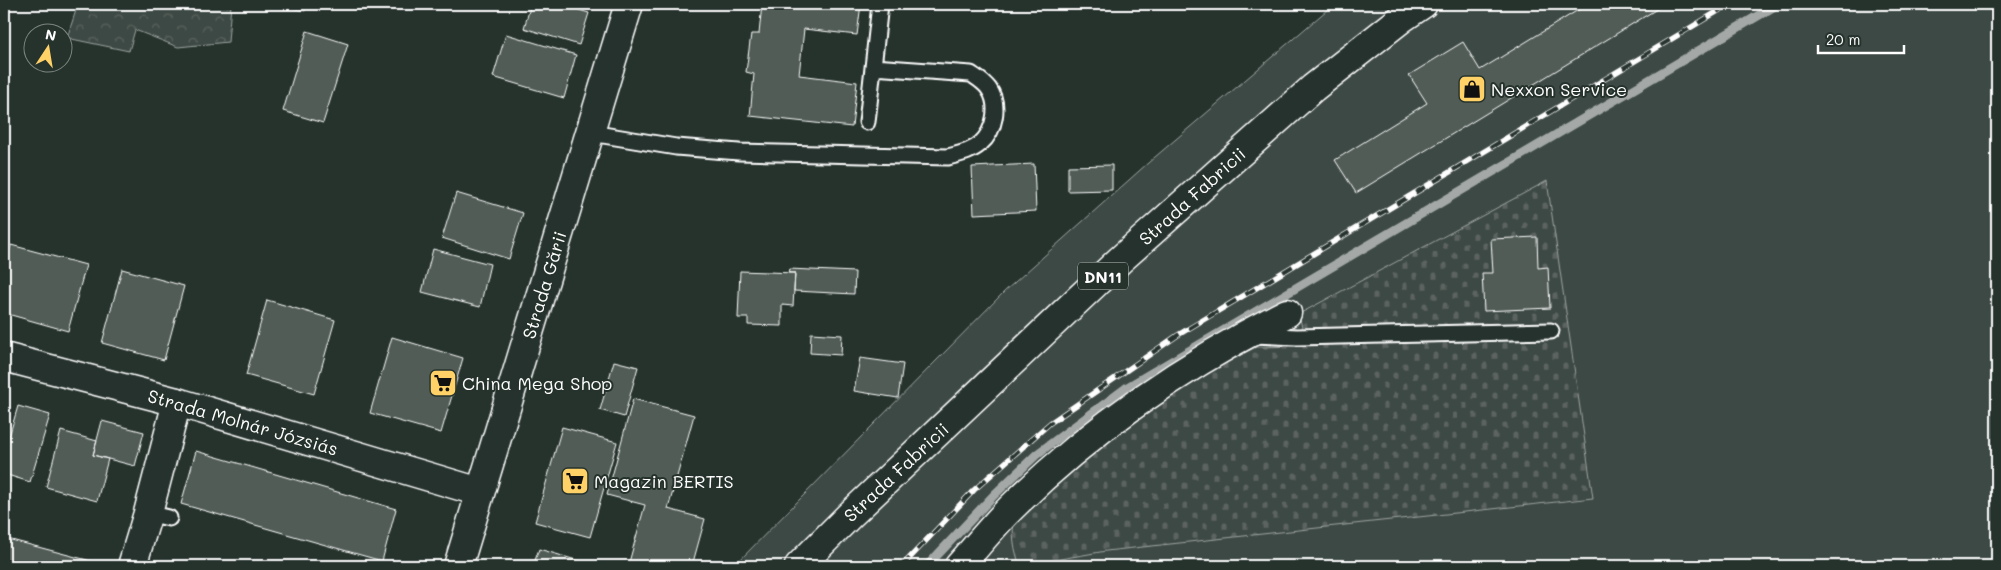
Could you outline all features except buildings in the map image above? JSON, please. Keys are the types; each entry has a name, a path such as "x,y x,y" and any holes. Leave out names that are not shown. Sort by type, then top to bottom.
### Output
{"main road":[{"name":"Strada Gării","path":"458,566 629,4"},
{"name":"Strada Fabricii","path":"799,566 850,515 1120,260 1313,88 1401,18 1423,4"},
{"path":"959,566 1014,504 1098,430 1166,382 1245,334 1287,313"},
{"name":"Strada Molnár Józsiás","path":"4,357 177,402 480,492"},
{"path":"132,566 158,516 177,402"}],"lane":[{"path":"868,122 880,4"},
{"path":"591,133 676,147 739,152 948,157 972,150 988,135 994,114 994,101 985,85 971,74 873,67"},
{"path":"1245,334 1297,337 1551,331"}],"green space":[{"path":"78,4 231,4 228,42 178,47 135,30 129,51 72,39 72,23"},
{"path":"270,4 308,4 305,11"},
{"path":"1334,4 1997,4 1997,566 734,566 1005,291 1148,163"},
{"path":"1547,181 1593,498 1106,551 1020,566 1014,542 1013,529 1015,517 1171,392 1256,347 1306,346 1299,314"}],"waterway":[{"path":"927,566 994,495 1037,454 1126,388 1778,4"}],"railway":[{"path":"902,566 974,490 1050,423 1178,335 1730,4"}],"place":[{"name":"Nexxon Service","path":"1472,89"},
{"name":"China Mega Shop","path":"443,383"},
{"name":"Magazin BERTIS","path":"575,481"}]}
